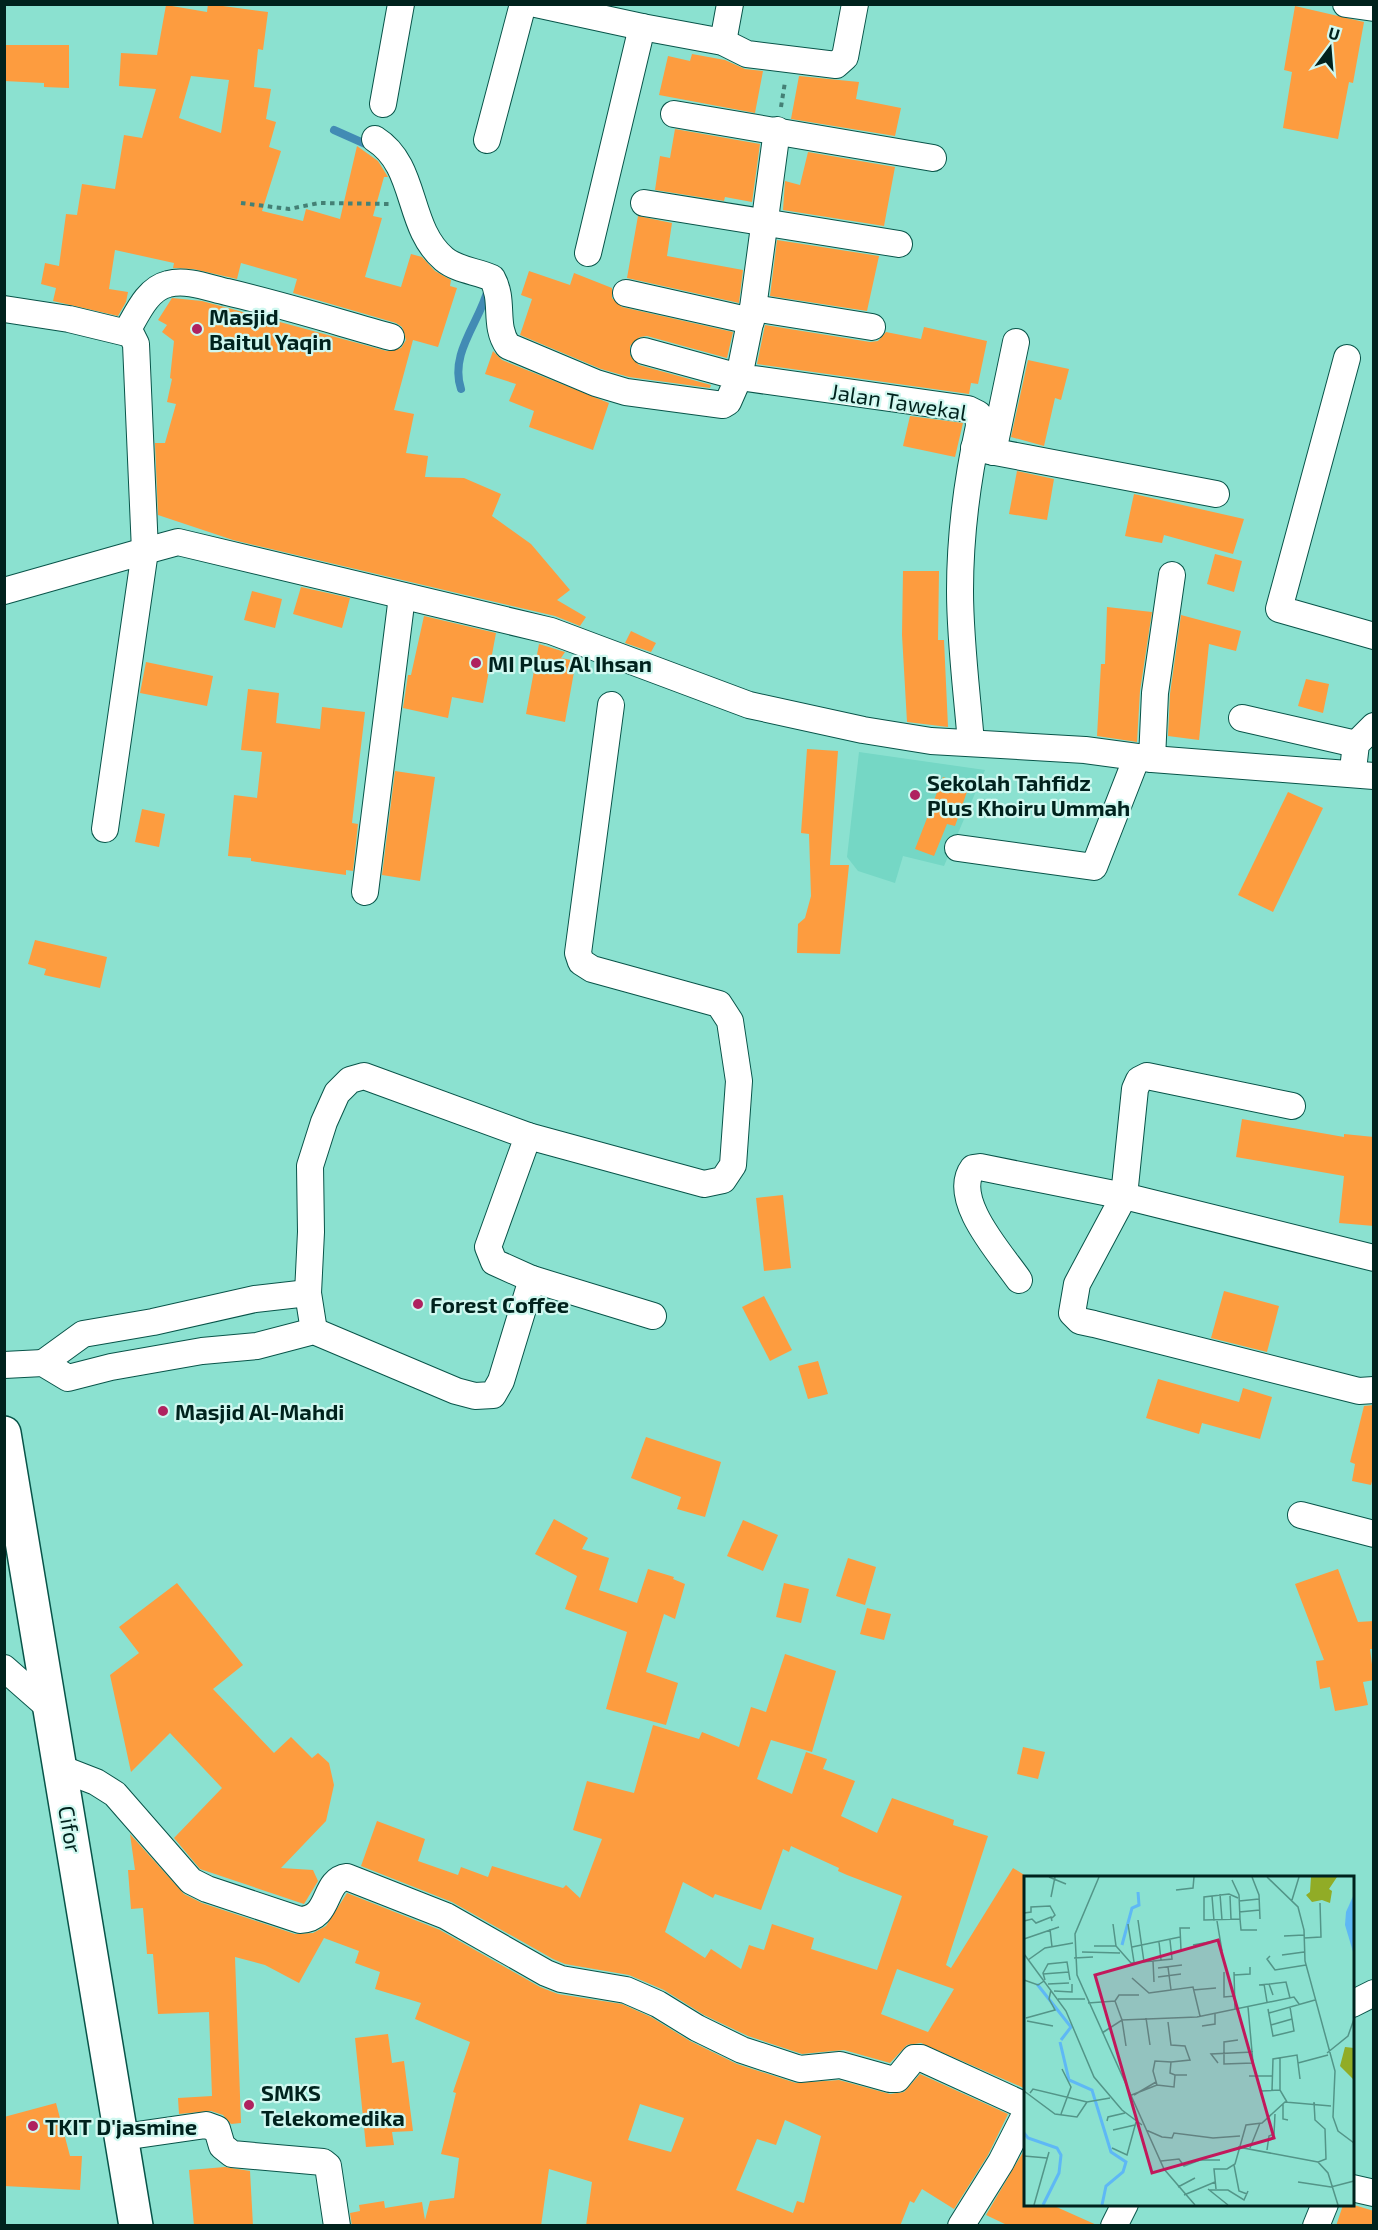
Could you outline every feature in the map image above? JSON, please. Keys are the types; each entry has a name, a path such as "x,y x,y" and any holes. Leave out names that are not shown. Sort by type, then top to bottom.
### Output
{"street":[{"path":"383,104 401,4"},
{"path":"723,42 730,4"},
{"path":"487,140 536,5 723,42 747,54 836,65 845,57 855,4"},
{"path":"1346,4 1374,8"},
{"path":"588,254 642,27"},
{"path":"674,114 933,158"},
{"path":"375,139 392,151 404,171 410,199 432,246 450,263 492,278 500,298 498,326 508,346 596,383 626,392 723,405 728,402 739,377 752,314 762,222 777,130"},
{"path":"644,203 899,244"},
{"path":"127,331 145,300 155,291 167,284 185,283 271,302 391,337"},
{"path":"626,293 752,314 872,327"},
{"path":"4,309 127,331 136,344 145,551 105,829"},
{"path":"1016,342 984,450 1216,494"},
{"path":"644,351 739,377"},
{"path":"1347,358 1279,609 1374,636"},
{"name":"Jalan Tawekal","path":"739,377 972,410 979,417 984,450 964,509 960,594 971,743"},
{"path":"4,591 178,542 551,631 749,705 863,730 931,741 1085,750 1144,758 1363,775 1356,744"},
{"path":"958,848 1094,867 1144,758 1172,575"},
{"path":"364,892 402,596"},
{"path":"314,1331 308,1293 311,1232 310,1166 324,1122 337,1094 350,1080 364,1076 528,1136 704,1184 723,1180 733,1166 739,1081 730,1021 719,1004 592,969 581,962 578,953 611,705"},
{"path":"1242,718 1356,744"},
{"path":"1356,744 1374,726"},
{"path":"1292,1106 1146,1076 1138,1080 1135,1089 1124,1196 1077,1284 1072,1313 1080,1321 1359,1391 1374,1390"},
{"path":"528,1136 488,1247 494,1262 532,1279 653,1316"},
{"path":"1019,1280 974,1216 966,1188 966,1176 973,1168 980,1167 1124,1196 1374,1258"},
{"path":"4,1365 43,1363 68,1377 190,1353 257,1346 314,1331 456,1391 484,1397 493,1395 501,1381 532,1279"},
{"path":"43,1363 83,1334 153,1322 255,1299 308,1293"},
{"name":"Cifor","path":"4,1433 136,2226"},
{"path":"1301,1515 1374,1534"},
{"path":"4,1668 52,1711"},
{"path":"60,1768 96,1782 115,1794 191,1881 207,1889 300,1920 308,1920 324,1906 330,1889 337,1880 347,1877 446,1916 546,1973 561,1979 626,1990 658,2004 697,2028 742,2050 800,2069 840,2065 890,2079 901,2076 914,2058 921,2058 1024,2105"},
{"path":"1354,2003 1374,1993"},
{"path":"971,2223 1024,2117"},
{"path":"123,2137 206,2125 217,2129 222,2146 232,2154 323,2162 328,2166 337,2226"},
{"path":"1354,2188 1374,2193"},
{"path":"1114,2226 1124,2206"},
{"path":"1316,2226 1325,2206"}],"path":[{"path":"240,204 289,209 319,203 397,203"}],"shaded area":[{"name":"Sekolah Tahfidz Plus Khoiru Ummah","path":"859,752 985,770 944,866 903,856 895,883 858,871 847,857"}],"building":[{"path":"208,4 268,12 263,50 258,49 254,87 271,89 266,119 276,122 269,147 281,151 262,211 303,221 306,209 340,219 357,146 378,161 388,177 384,177 373,216 382,218 365,277 401,287 411,254 422,257 435,271 451,280 450,286 457,288 438,347 413,340 394,410 414,414 406,453 428,456 425,477 464,478 501,494 492,516 531,544 570,590 557,600 586,617 580,626 555,616 233,540 158,515 155,443 165,443 176,404 167,402 172,379 170,378 174,341 162,332 167,325 158,320 172,298 202,301 387,351 401,348 406,340 402,327 396,323 293,293 297,279 241,263 237,279 193,269 173,268 174,263 115,250 109,289 128,292 126,302 118,316 53,301 56,288 41,284 45,263 59,266 66,214 77,215 82,184 115,189 124,135 142,138 156,89 119,86 121,53 157,55 166,5 207,12","holes":["191,76 229,80 221,133 179,118"]},
{"path":"1295,6 1364,22 1353,83 1349,82 1338,139 1283,128 1292,72 1284,70"},
{"path":"4,45 69,45 69,88 44,87 44,83 4,81"},
{"path":"692,54 725,60 745,69 763,71 755,113 659,95 668,56 690,61"},
{"path":"799,76 859,82 856,99 901,108 895,136 791,119"},
{"path":"675,129 760,144 752,202 725,197 724,201 655,190 660,156 670,158"},
{"path":"808,152 895,167 884,226 783,210 785,181 800,185"},
{"path":"638,216 672,223 667,256 743,270 739,303 627,278"},
{"path":"777,240 879,256 867,311 770,296"},
{"path":"529,271 570,285 574,273 612,288 612,298 622,307 733,332 727,358 647,336 640,337 630,346 630,355 639,365 711,385 710,388 629,377 601,369 520,335 532,299 521,295"},
{"path":"765,325 870,342 878,341 886,332 921,339 924,327 987,341 978,384 971,383 969,394 757,364"},
{"path":"493,351 502,360 609,403 593,450 529,427 534,411 509,401 516,384 485,374"},
{"path":"1028,360 1069,369 1061,400 1055,398 1044,446 1011,437"},
{"path":"910,416 963,423 955,457 903,446"},
{"path":"1017,471 1054,479 1047,520 1009,514"},
{"path":"1134,494 1244,519 1233,554 1164,535 1162,543 1125,536"},
{"path":"1215,554 1242,561 1234,592 1207,584"},
{"path":"903,571 939,571 938,640 944,640 948,727 907,722 902,635"},
{"path":"301,587 350,598 342,628 293,614"},
{"path":"252,591 282,599 275,628 244,620"},
{"path":"1107,607 1152,612 1140,691 1137,742 1097,736 1101,664 1105,664"},
{"path":"1181,615 1241,631 1236,651 1209,644 1199,740 1168,736 1170,694"},
{"path":"424,616 496,633 483,703 452,697 448,718 403,708 408,675 411,675"},
{"path":"631,631 656,643 651,652 625,643"},
{"path":"539,644 565,652 561,658 576,661 565,722 526,714"},
{"path":"146,662 213,676 207,706 140,693"},
{"path":"1306,679 1329,684 1323,713 1298,706"},
{"path":"248,689 279,693 276,723 320,729 322,707 365,712 352,823 358,824 353,871 346,870 346,875 228,856 234,795 257,798 262,752 241,750"},
{"path":"807,749 838,751 830,865 849,865 840,954 797,953 798,924 805,918 811,896 809,834 801,833"},
{"path":"395,771 435,777 420,881 382,875"},
{"path":"943,777 969,786 955,826 947,824 934,856 915,849"},
{"path":"1288,792 1323,808 1273,912 1238,895"},
{"path":"142,809 165,814 159,847 135,842"},
{"path":"35,940 107,957 100,988 44,975 46,969 28,964"},
{"path":"1242,1119 1344,1137 1344,1134 1374,1137 1374,1226 1339,1223 1344,1176 1236,1157"},
{"path":"783,1195 791,1268 764,1271 756,1198"},
{"path":"1224,1291 1279,1306 1267,1352 1211,1338"},
{"path":"764,1296 792,1350 770,1361 742,1307"},
{"path":"818,1361 828,1394 808,1399 798,1366"},
{"path":"1158,1379 1239,1402 1243,1388 1272,1397 1260,1439 1202,1423 1199,1434 1146,1418"},
{"path":"1374,1405 1374,1474 1371,1485 1352,1481 1355,1464 1350,1462 1364,1406"},
{"path":"646,1437 721,1462 705,1517 677,1509 681,1497 631,1478"},
{"path":"554,1519 588,1538 582,1549 609,1558 599,1590 637,1603 648,1569 674,1577 673,1579 685,1584 675,1619 664,1614 646,1672 678,1683 666,1725 606,1709 627,1632 565,1609 577,1576 535,1554"},
{"path":"743,1520 778,1535 763,1571 727,1556"},
{"path":"848,1558 876,1567 865,1605 836,1596"},
{"path":"1338,1569 1358,1622 1374,1621 1374,1649 1370,1649 1374,1680 1363,1682 1368,1705 1335,1711 1330,1687 1320,1689 1316,1661 1324,1660 1295,1584"},
{"path":"177,1583 243,1665 213,1689 274,1753 291,1737 312,1758 318,1753 329,1763 334,1785 326,1821 281,1868 313,1870 318,1881 304,1904 200,1869 174,1838 222,1788 170,1733 131,1772 110,1675 139,1653 119,1627"},
{"path":"784,1583 809,1589 801,1623 776,1617"},
{"path":"867,1608 891,1614 884,1640 860,1634"},
{"path":"785,1654 836,1671 812,1752 771,1740 757,1779 792,1794 806,1752 827,1759 823,1769 855,1781 841,1816 877,1833 892,1798 954,1820 953,1825 988,1836 946,1965 951,1968 1013,1868 1026,1876 1024,1876 1024,2088 921,2043 907,2045 890,2063 844,2050 802,2054 748,2036 704,2015 664,1990 629,1975 565,1964 452,1902 361,1866 377,1821 425,1839 418,1861 458,1875 461,1867 488,1877 492,1866 563,1888 566,1885 580,1898 602,1839 573,1830 587,1781 634,1793 653,1725 699,1739 702,1732 739,1747 751,1707 766,1712","holes":["791,1846 839,1868 838,1871 902,1896 877,1970 811,1949 814,1938 772,1924 764,1950 749,1945 741,1969 711,1949 705,1958 665,1932 683,1882 713,1898 715,1894 761,1910 783,1849 789,1852","897,1969 954,1989 928,2032 881,2014"]},
{"path":"1023,1747 1045,1752 1038,1779 1017,1774"},
{"path":"130,1834 184,1894 202,1903 295,1934 313,1933 326,1926 347,1893 440,1930 540,1987 558,1994 622,2004 651,2017 690,2041 737,2064 796,2083 839,2080 890,2094 904,2092 920,2074 1008,2114 988,2155 954,2209 922,2189 914,2203 910,2201 900,2226 586,2226 592,2182 549,2169 541,2226 352,2226 350,2213 360,2211 359,2205 384,2201 385,2208 422,2202 425,2220 430,2201 454,2198 459,2158 441,2154 456,2093 453,2092 470,2042 415,2019 421,2003 375,1989 380,1972 355,1963 359,1951 324,1938 299,1983 265,1965 235,1957 241,2123 231,2124 223,2115 211,2111 179,2114 178,2098 212,2096 209,2012 158,2014 153,1954 147,1954 143,1908 131,1909 128,1870 135,1870","holes":["640,2104 684,2118 671,2152 628,2140","785,2120 821,2136 804,2203 797,2201 793,2213 736,2190 757,2139 776,2145"]},
{"path":"388,2034 392,2063 404,2061 413,2131 392,2132 394,2145 366,2147 355,2038"},
{"path":"56,2103 70,2156 82,2156 80,2190 4,2186 4,2117"},
{"path":"1024,2150 1024,2206 1054,2206 1099,2226 1009,2226 986,2215"},
{"path":"225,2167 250,2171 253,2226 194,2226 189,2170"},
{"path":"1354,2205 1374,2211 1374,2226 1336,2226 1343,2206"}],"waterway":[{"path":"334,130 370,146"},
{"path":"461,389 458,376 462,350 488,289"}],"place":[{"name":"Masjid Baitul Yaqin","path":"197,329"},
{"name":"MI Plus Al Ihsan","path":"476,663"},
{"name":"Sekolah Tahfidz Plus Khoiru Ummah","path":"915,795"},
{"name":"Forest Coffee","path":"418,1304"},
{"name":"Masjid Al-Mahdi","path":"163,1411"},
{"name":"SMKS Telekomedika","path":"249,2105"},
{"name":"TKIT D'jasmine","path":"33,2126"}]}
